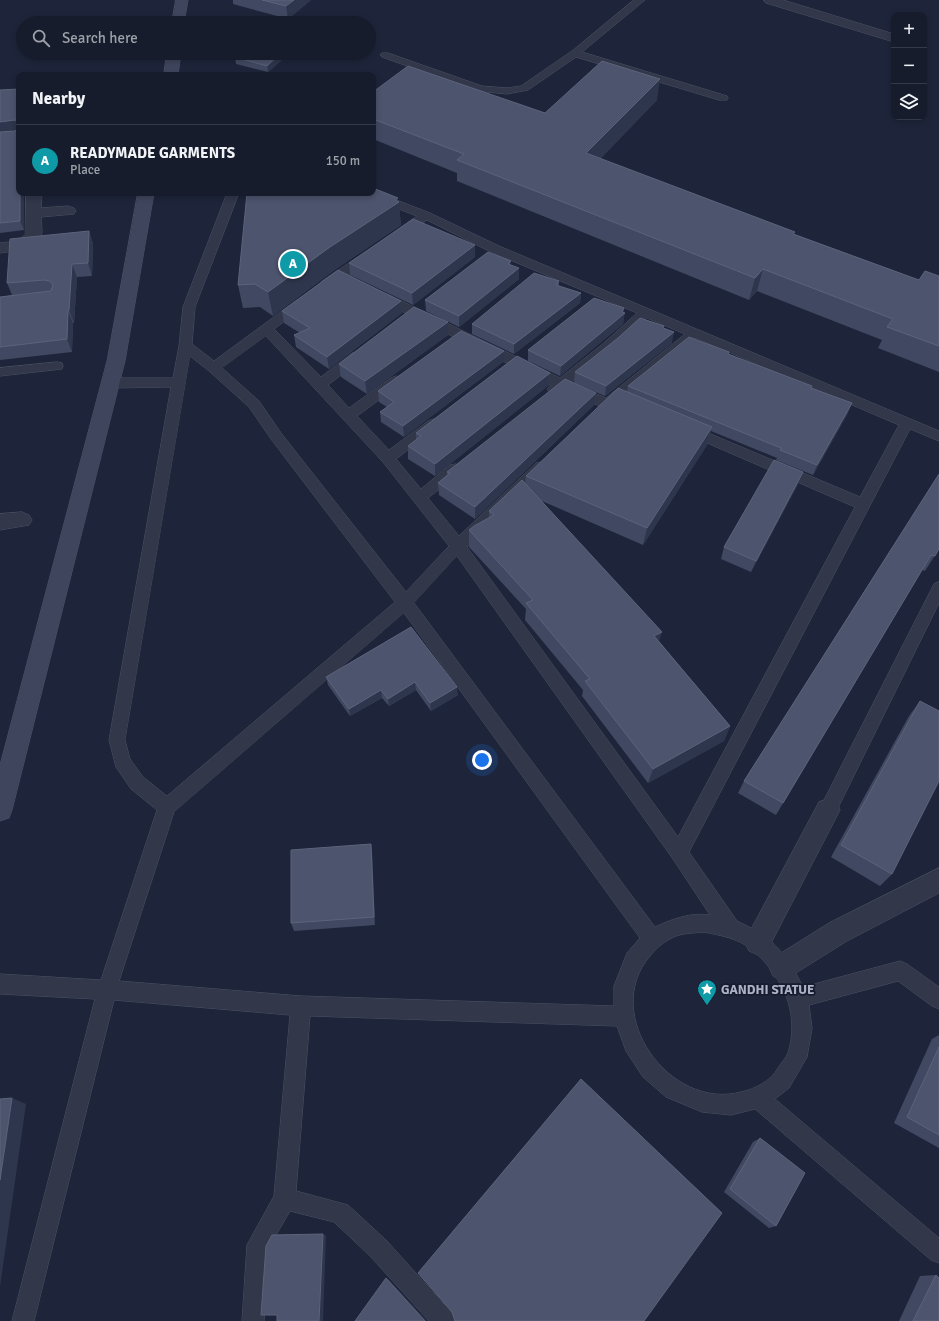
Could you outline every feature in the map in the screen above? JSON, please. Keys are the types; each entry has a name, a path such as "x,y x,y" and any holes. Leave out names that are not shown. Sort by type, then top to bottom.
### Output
{"street":[{"path":"179,16 182,0"},
{"path":"770,0 891,37"},
{"path":"171,72 173,60"},
{"path":"0,248 21,245 33,237 34,196"},
{"path":"0,810 116,361 145,196"},
{"path":"34,213 68,211"},
{"path":"0,522 22,520"},
{"path":"758,942 828,810"},
{"path":"782,967 838,932 939,880"}],"lane":[{"path":"385,55 481,89 502,91 524,88 575,53 640,0"},
{"path":"575,53 723,98"},
{"path":"167,807 136,783 122,762 117,740 185,346 189,307 232,196"},
{"path":"375,196 426,215 495,250 939,436"},
{"path":"390,240 426,215"},
{"path":"214,368 338,275 379,248"},
{"path":"483,259 495,250"},
{"path":"530,279 541,269"},
{"path":"338,275 352,282"},
{"path":"373,292 561,384 611,405 693,334"},
{"path":"589,304 601,294"},
{"path":"402,322 427,302"},
{"path":"542,399 610,345 645,313"},
{"path":"447,344 472,326"},
{"path":"266,329 321,384 388,458 458,546 679,853 730,928"},
{"path":"185,346 214,368 254,404 276,436 405,604 652,939"},
{"path":"321,384 365,351"},
{"path":"502,371 527,352"},
{"path":"0,372 57,366"},
{"path":"349,415 404,376"},
{"path":"110,383 178,382"},
{"path":"388,458 445,414"},
{"path":"679,853 907,422"},
{"path":"678,426 864,505"},
{"path":"23,1321 106,990 167,807 405,604 458,546 555,454"},
{"path":"419,498 462,463"},
{"path":"828,810 938,592"},
{"path":"703,923 730,928 758,942 782,967 798,998 802,1028 797,1057 782,1081 758,1098 731,1105 702,1102 673,1090 650,1070 633,1044 624,1016 624,986 634,960 652,939 675,927 703,923"},
{"path":"798,998 900,971 939,999"},
{"path":"0,984 106,990 301,1006 624,1016"},
{"path":"253,1321 258,1245 285,1199 301,1006"},
{"path":"758,1098 939,1252"},
{"path":"285,1199 340,1212 378,1248 444,1321"}],"building":[{"path":"262,0 294,0 286,6"},
{"path":"246,60 273,60 267,66"},
{"path":"602,61 660,79 586,153 795,232 793,234 919,280 925,271 939,276 939,346 887,327 893,319 763,269 755,278 457,160 464,154 376,120 376,90 408,66 545,113"},
{"path":"16,89 16,120 0,122 0,90"},
{"path":"16,130 16,196 20,196 20,221 0,223 0,132"},
{"path":"376,189 398,198 395,200 399,202 330,247 268,292 255,284 238,285 247,196 376,196"},
{"path":"413,219 475,245 412,293 349,263"},
{"path":"89,231 88,263 72,264 67,339 0,347 0,297 51,291 53,285 50,281 44,280 7,283 10,239"},
{"path":"488,252 511,261 508,264 519,268 459,316 425,300"},
{"path":"338,270 401,301 327,357 294,335 310,328 282,311"},
{"path":"534,273 559,281 556,285 581,293 514,344 472,324"},
{"path":"594,298 624,308 622,312 625,313 561,366 528,350"},
{"path":"414,307 448,322 365,381 339,364"},
{"path":"640,318 664,326 663,328 674,332 606,386 575,372 618,338"},
{"path":"461,331 504,351 403,426 380,412 394,402 378,391"},
{"path":"689,337 729,352 728,354 812,386 811,388 852,403 817,465 780,450 781,448 628,386"},
{"path":"517,356 550,373 435,464 408,446 421,436 416,433"},
{"path":"565,379 596,393 475,507 438,483 450,473 447,472"},
{"path":"618,388 712,427 647,528 526,476"},
{"path":"774,460 803,472 756,561 724,547"},
{"path":"939,474 939,549 935,556 931,555 783,803 744,781"},
{"path":"522,480 662,632 654,636 730,726 653,769 585,681 590,679 526,603 533,600 469,530 494,515 489,511"},
{"path":"411,627 457,687 430,703 415,682 388,699 381,690 349,709 326,677"},
{"path":"920,701 939,711 939,781 892,874 841,845"},
{"path":"371,844 374,917 291,923 291,850"},
{"path":"939,1047 939,1135 907,1117"},
{"path":"581,1079 722,1213 644,1321 455,1321 452,1312 418,1273"},
{"path":"12,1098 0,1180 0,1099"},
{"path":"760,1138 805,1173 776,1226 730,1189"},
{"path":"323,1234 319,1321 277,1321 277,1315 261,1315 266,1246 272,1235"},
{"path":"936,1275 939,1278 939,1321 913,1321"},
{"path":"386,1278 425,1321 355,1321"}],"place":[{"name":"READYMADE GARMENTS","path":"293,264"},
{"name":"GANDHI STATUE","path":"707,1006"}]}
